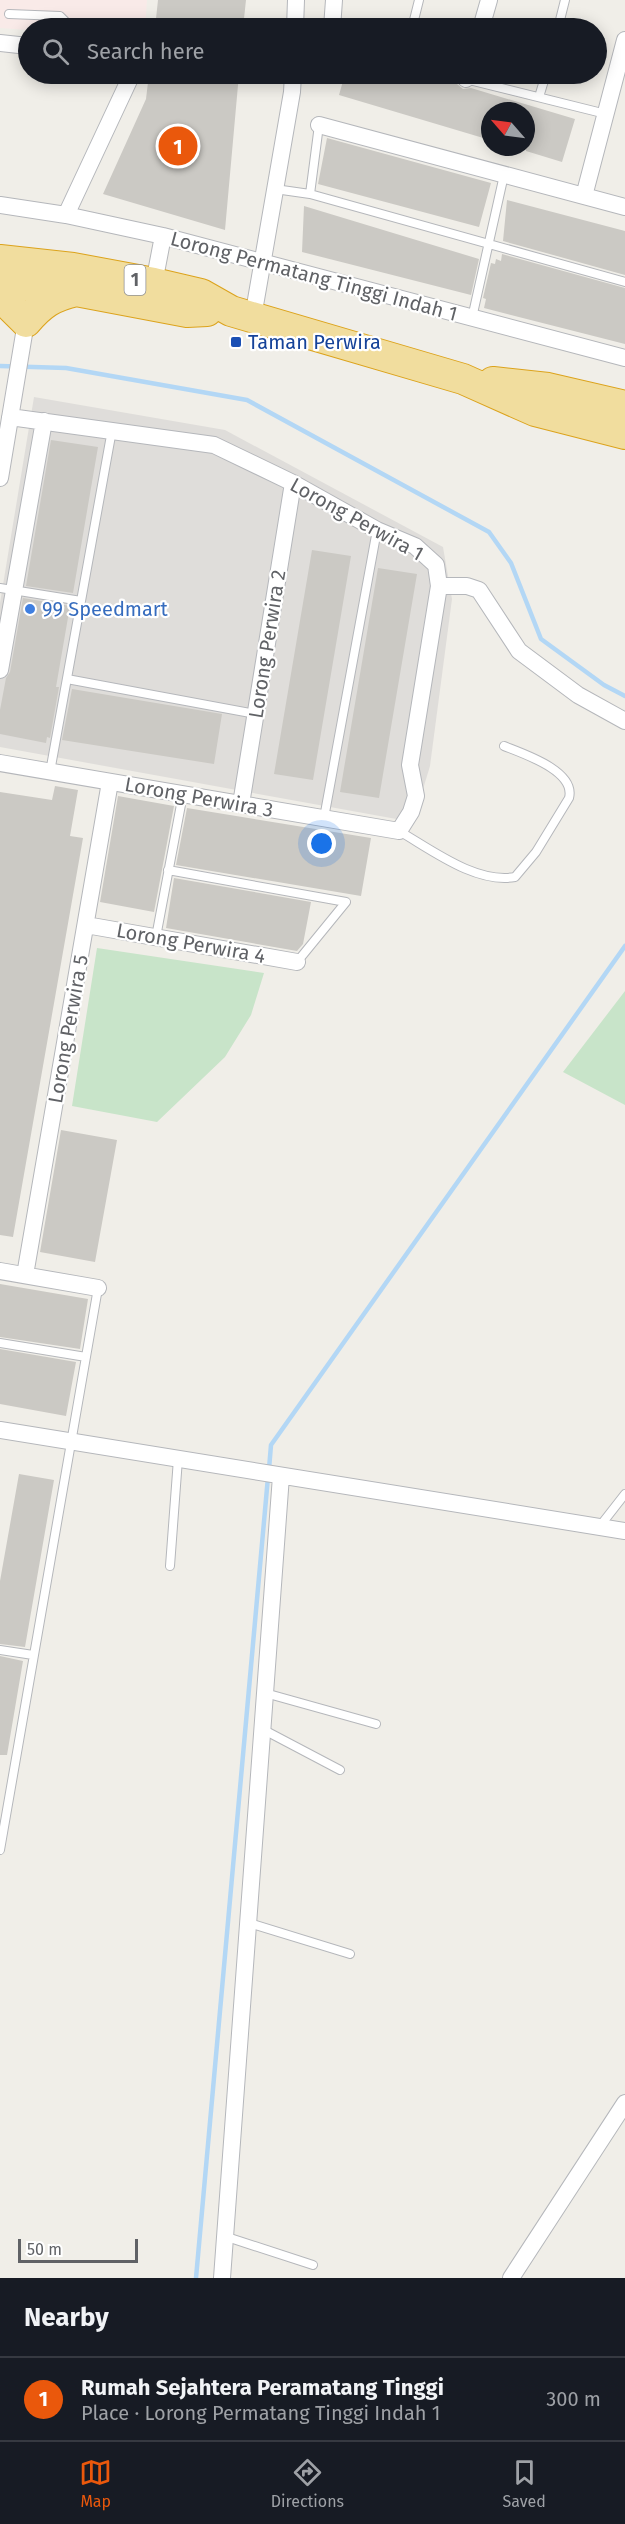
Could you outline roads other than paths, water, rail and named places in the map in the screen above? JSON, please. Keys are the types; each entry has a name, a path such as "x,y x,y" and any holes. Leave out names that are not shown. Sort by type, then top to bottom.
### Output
{"highway":[{"name":"1","path":"0,260 76,291 187,312 242,314"},
{"name":"1","path":"0,282 33,274 154,283 201,294 242,314 463,379 535,411 625,434"},
{"path":"0,296 24,333 38,307 54,296 76,291"},
{"name":"1","path":"463,379 548,388 625,406"}],"street":[{"path":"295,18 296,0"},
{"path":"333,18 334,0"},
{"path":"484,18 489,0"},
{"path":"584,196 625,40"},
{"path":"0,44 18,45"},
{"path":"66,215 127,84"},
{"path":"242,314 263,262 292,84"},
{"path":"319,125 625,207"},
{"name":"Lorong Permatang Tinggi Indah 1","path":"0,205 66,215 163,236 625,358"},
{"path":"154,283 163,236"},
{"path":"0,478 33,274"},
{"name":"Lorong Perwira 1","path":"10,417 214,445 293,483 377,530 415,546 429,557 436,566 439,586 410,765 416,796 411,812 399,831"},
{"path":"0,670 7,589 44,421"},
{"name":"Lorong Perwira 2","path":"241,804 293,483"},
{"path":"439,586 466,586 479,590 519,651 578,695 625,721"},
{"name":"Lorong Perwira 3","path":"0,764 399,831"},
{"name":"Lorong Perwira 5","path":"25,1275 110,782"},
{"name":"Lorong Perwira 4","path":"86,925 297,962"},
{"path":"0,1271 98,1288"},
{"path":"0,1430 625,1531"},
{"path":"222,2278 227,2237 233,2120 264,1730 279,1476"},
{"path":"511,2278 625,2103"}],"lane":[{"path":"414,18 419,0"},
{"path":"560,18 565,0"},
{"path":"9,14 60,16 62,18"},
{"path":"494,84 606,114"},
{"path":"539,97 543,84"},
{"path":"310,194 319,125"},
{"path":"472,318 504,175"},
{"path":"275,189 310,194 625,282"},
{"path":"50,772 112,430"},
{"path":"324,818 377,530"},
{"path":"7,589 81,601"},
{"path":"67,679 256,714"},
{"path":"399,831 479,874 502,879 514,877 536,852 571,791 570,785 553,769 504,746"},
{"path":"156,937 183,794"},
{"path":"168,870 346,902 297,962"},
{"path":"0,1850 4,1806 98,1288"},
{"path":"0,1343 86,1357"},
{"path":"170,1566 178,1459"},
{"path":"600,1527 625,1494"},
{"path":"0,1650 33,1655"},
{"path":"265,1693 376,1724"},
{"path":"264,1730 340,1770"},
{"path":"249,1923 350,1954"},
{"path":"227,2237 313,2265"}],"waterway":[{"path":"0,366 66,368 247,400 489,532 511,563 541,639 604,685 625,696"},
{"path":"269,1469 271,1445 625,946"},
{"path":"196,2278 268,1477"}],"place":[{"name":"Rumah Sejahtera Peramatang Tinggi","path":"178,146"},
{"name":"Taman Perwira","path":"236,342"},
{"name":"99 Speedmart","path":"30,609"}]}
